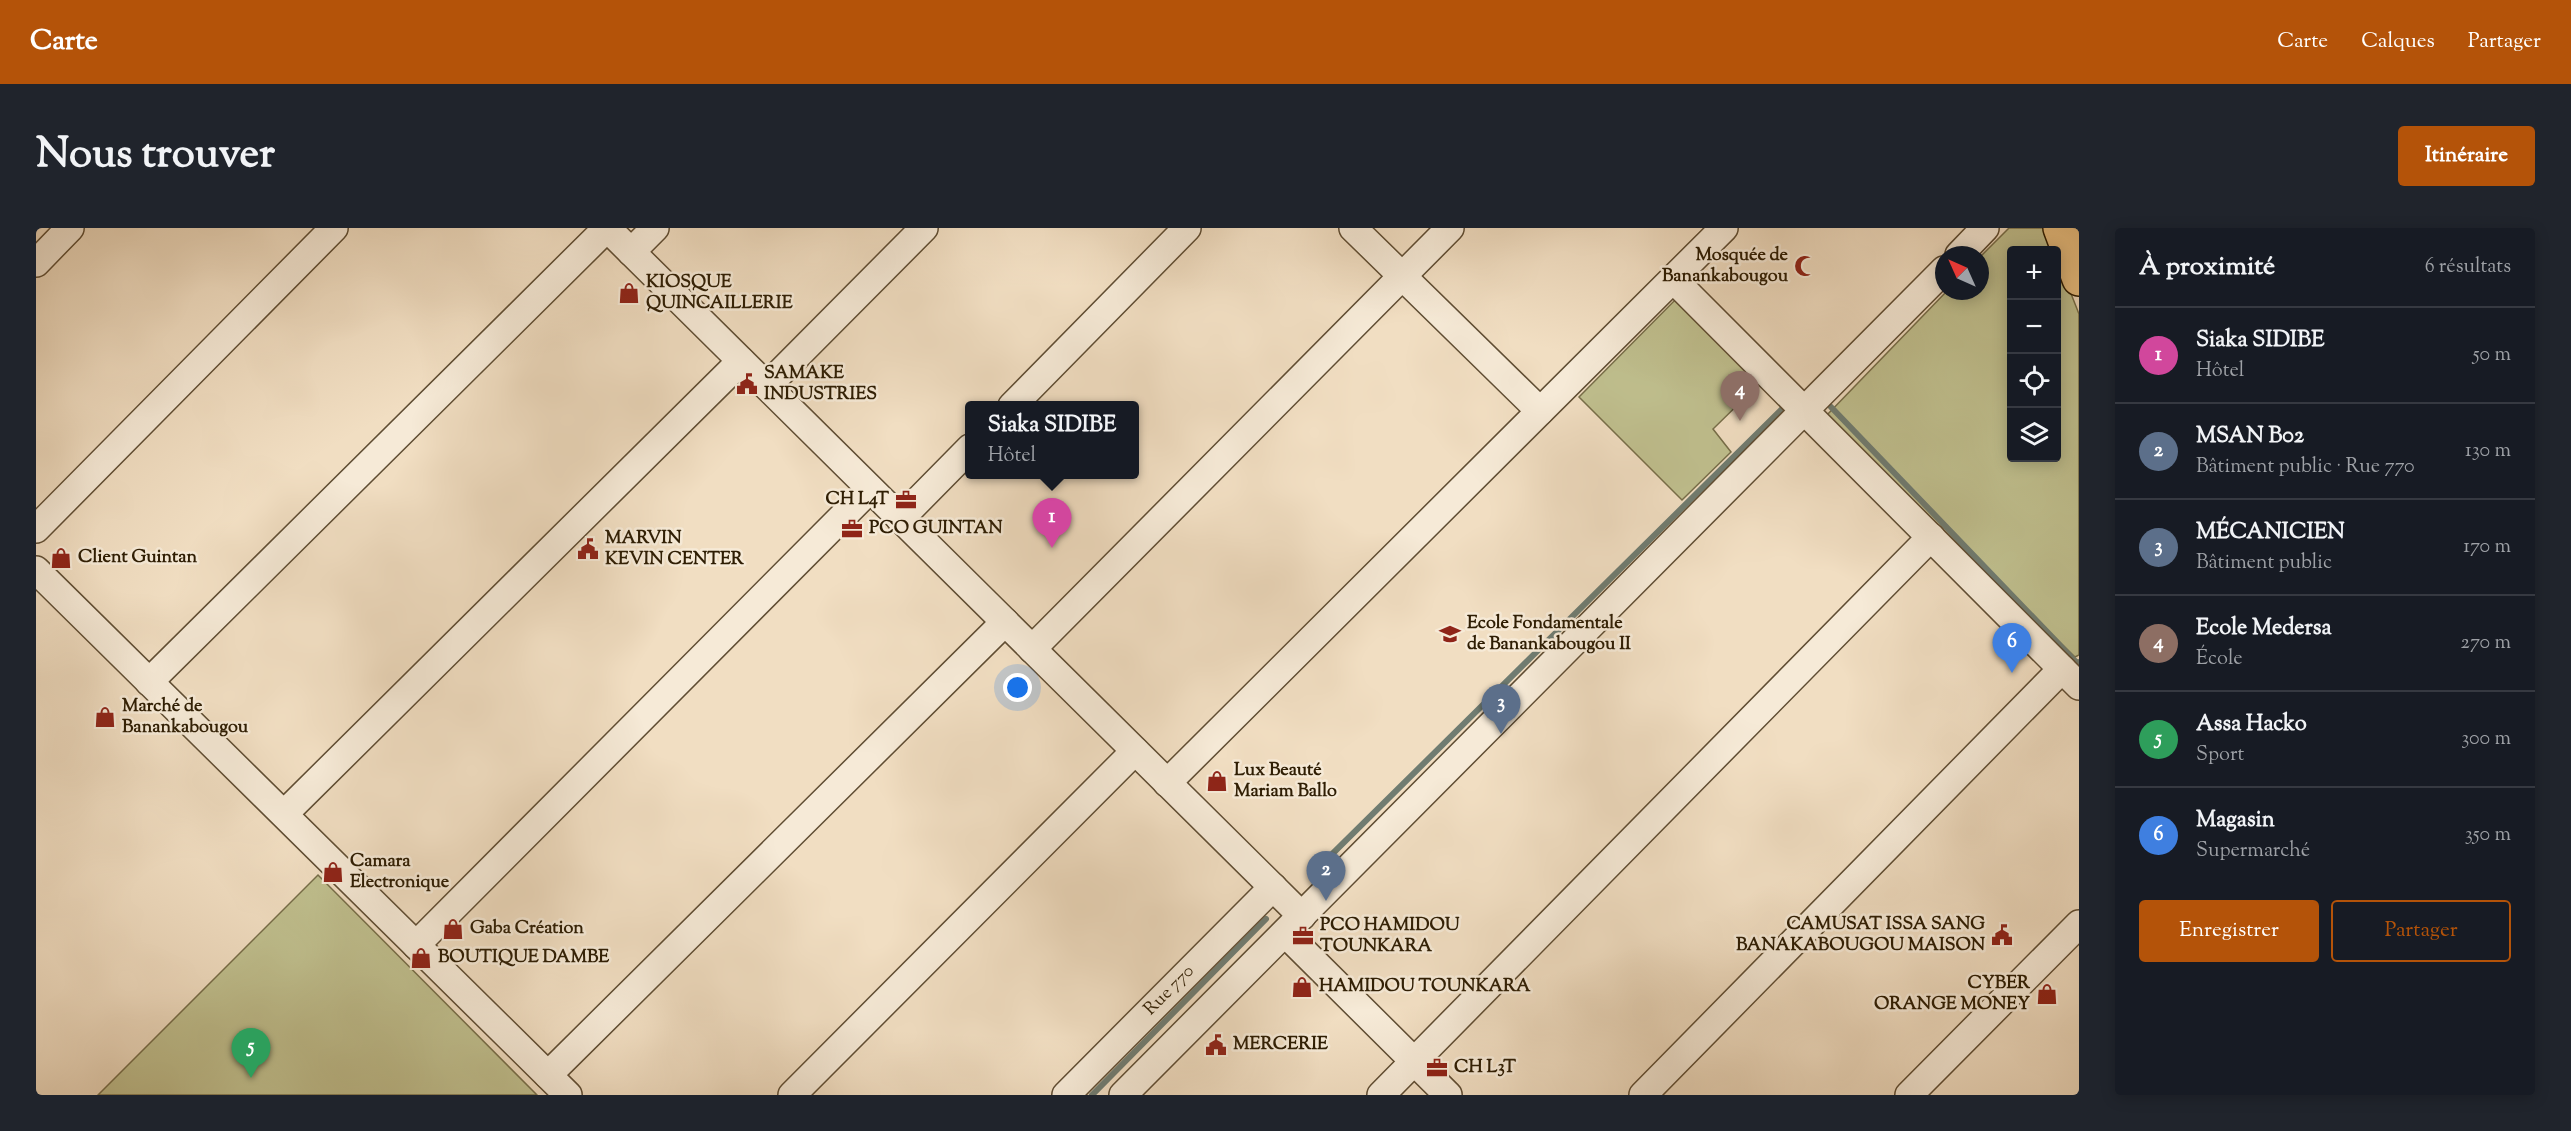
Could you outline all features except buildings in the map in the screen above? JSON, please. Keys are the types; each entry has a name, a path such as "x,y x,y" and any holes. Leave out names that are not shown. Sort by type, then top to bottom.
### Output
{"highway":[{"path":"2060,228 2079,279"}],"street":[{"path":"36,263 70,228"},
{"path":"36,529 334,228"},
{"path":"149,682 607,228 1273,887 1293,924 1415,1062 1448,1095"},
{"path":"631,252 655,228"},
{"path":"767,386 924,228"},
{"path":"1016,401 1187,228"},
{"path":"1353,228 1540,411"},
{"path":"1032,649 1450,228"},
{"path":"1167,783 1724,228"},
{"path":"1968,246 1985,228"},
{"path":"1643,1095 2071,678 1673,279"},
{"path":"1123,1095 1935,279"},
{"path":"284,814 741,361"},
{"path":"900,519 965,452"},
{"path":"416,945 870,489"},
{"path":"1382,1095 1931,537"},
{"path":"36,570 568,1095"},
{"path":"548,1075 1005,622"},
{"path":"792,1095 1135,751"},
{"name":"Rue 770","path":"1066,1095 1273,887"},
{"path":"1909,1095 2079,924"}],"green space":[{"path":"2009,228 2045,228 2052,246 2007,246 2007,462 2061,462 2061,268 2079,314 2079,655 2075,657 1826,416 1938,300 1989,300 1989,248"},
{"path":"1681,294 1760,383 1713,429 1731,452 1682,500 1579,397"},
{"path":"318,875 537,1095 98,1095"}],"waterway":[{"path":"1831,407 2077,663 2079,662"},
{"path":"1315,871 1783,408"},
{"path":"1092,1095 1266,919"}],"place":[{"name":"Mosquée de Banankabougou","path":"1805,266"},
{"name":"KIOSQUE QUINCAILLERIE","path":"629,293"},
{"name":"SAMAKE INDUSTRIES","path":"747,384"},
{"name":"Ecole Medersa","path":"1740,421"},
{"name":"CH L4T","path":"906,500"},
{"name":"PCO GUINTAN","path":"852,529"},
{"name":"Siaka SIDIBE","path":"1052,548"},
{"name":"MARVIN KEVIN CENTER","path":"588,549"},
{"name":"Client Guintan","path":"61,558"},
{"name":"Ecole Fondamentale de Banankabougou II","path":"1450,634"},
{"name":"Magasin","path":"2012,673"},
{"name":"Marché de Banankabougou","path":"105,717"},
{"name":"MÉCANICIEN","path":"1501,734"},
{"name":"Lux Beauté Mariam Ballo","path":"1217,781"},
{"name":"Camara Electronique","path":"333,872"},
{"name":"MSAN B02","path":"1326,901"},
{"name":"Gaba Création","path":"453,929"},
{"name":"CAMUSAT ISSA SANG BANAKABOUGOU MAISON","path":"2002,935"},
{"name":"PCO HAMIDOU TOUNKARA","path":"1303,936"},
{"name":"BOUTIQUE DAMBE","path":"421,958"},
{"name":"HAMIDOU TOUNKARA","path":"1302,987"},
{"name":"CYBER ORANGE MONEY","path":"2047,994"},
{"name":"MERCERIE","path":"1216,1045"},
{"name":"CH L3T","path":"1437,1068"},
{"name":"Assa Hacko","path":"251,1078"}]}
